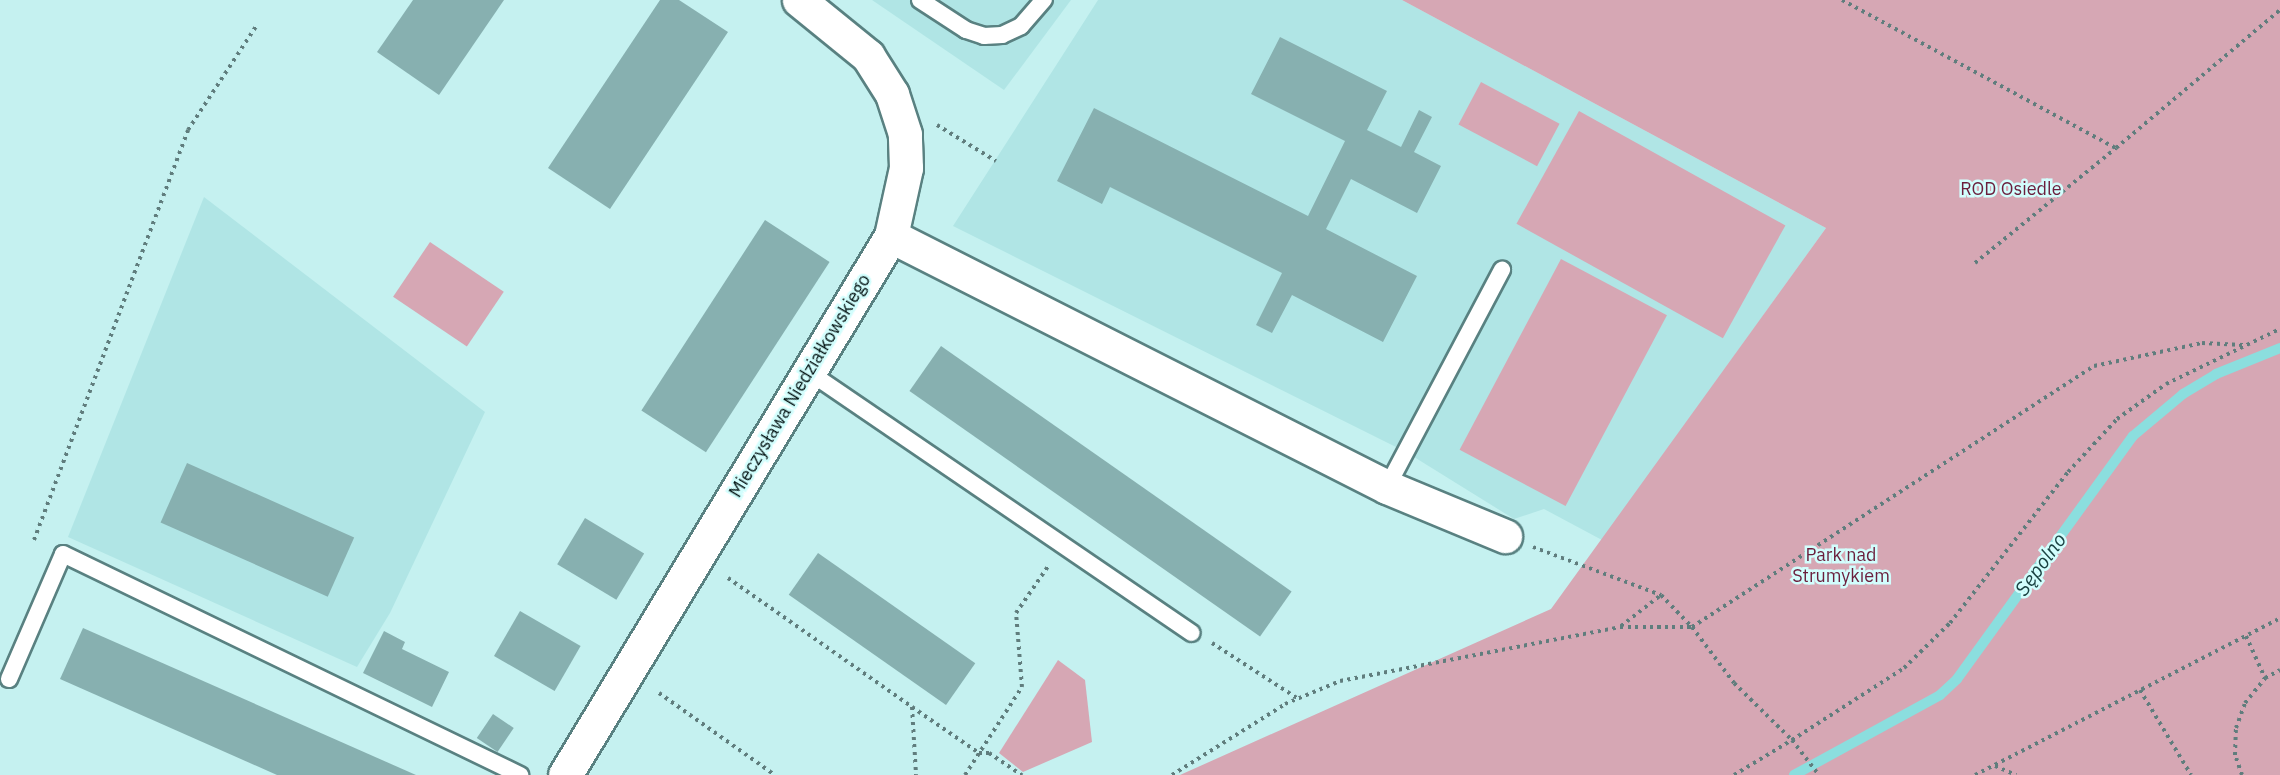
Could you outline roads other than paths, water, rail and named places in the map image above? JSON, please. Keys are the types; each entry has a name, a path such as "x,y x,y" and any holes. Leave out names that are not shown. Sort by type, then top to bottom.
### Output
{"street":[{"name":"Mieczysława Niedziałkowskiego","path":"565,775 891,236 906,168 905,134 892,94 868,56 799,0"},
{"path":"891,236 1388,487 1504,536"}],"lane":[{"path":"920,0 966,30 984,36 1002,35 1021,26 1044,0"},
{"path":"1388,487 1502,270"},
{"path":"809,372 1191,633"},
{"path":"9,679 63,554 520,775"}],"waterway":[{"name":"Sępolno","path":"1794,775 1940,695 1957,679 2133,436 2183,394 2216,374 2280,348"}],"park label":[{"name":"ROD Osiedle","path":"2011,189"},
{"name":"Park nad Strumykiem","path":"1841,566"}]}
